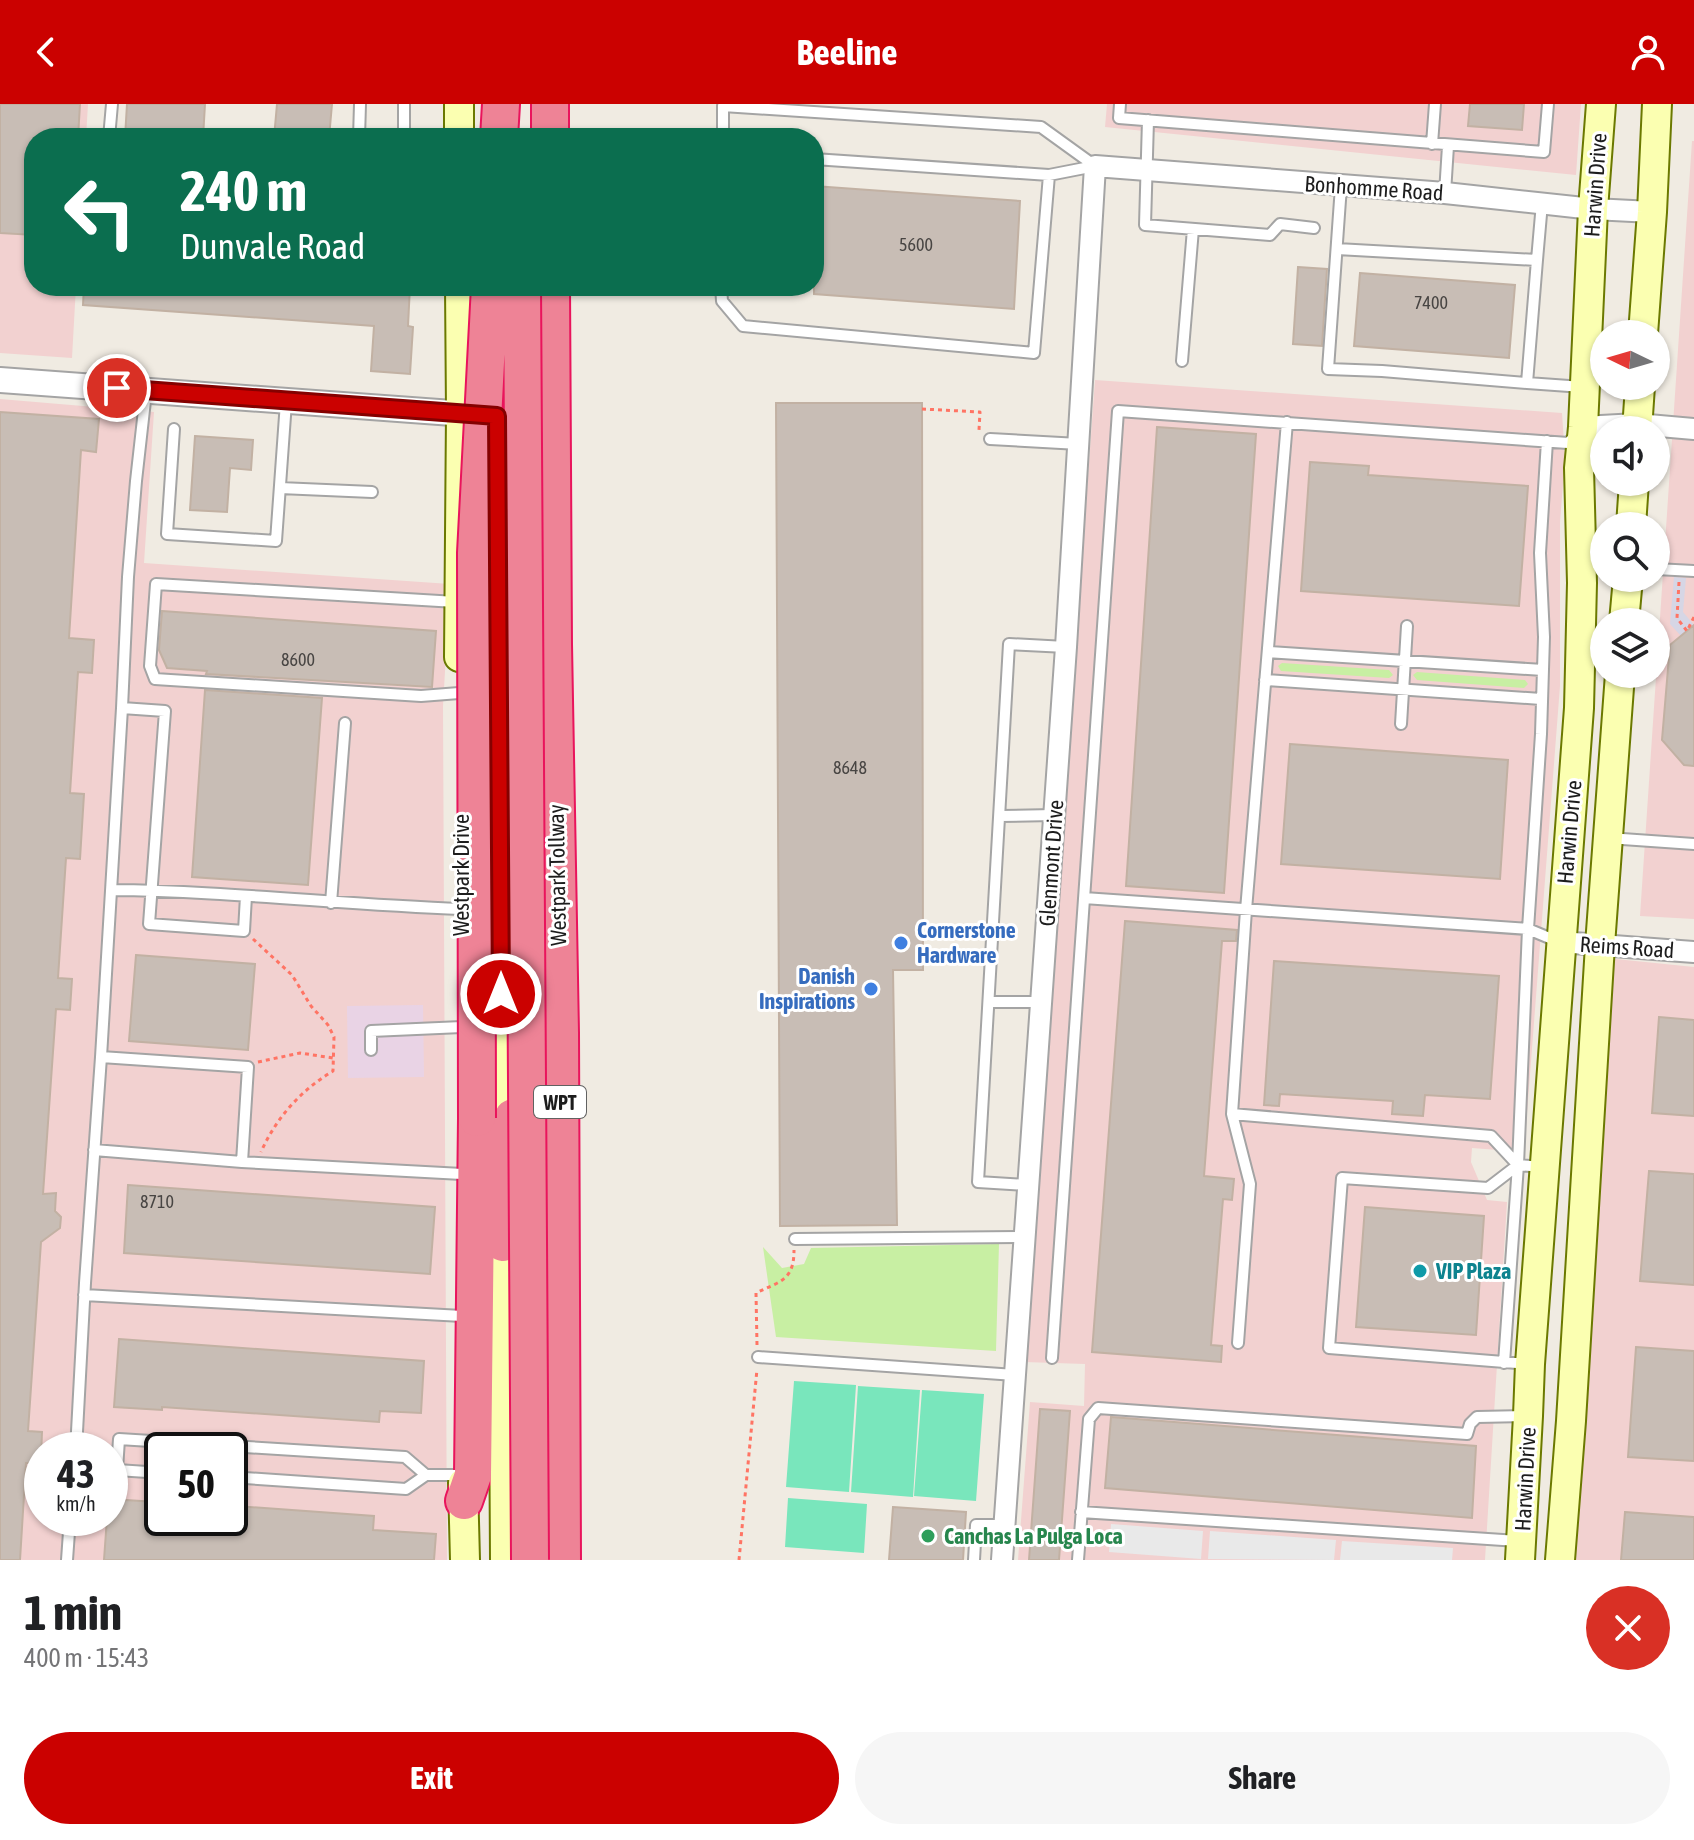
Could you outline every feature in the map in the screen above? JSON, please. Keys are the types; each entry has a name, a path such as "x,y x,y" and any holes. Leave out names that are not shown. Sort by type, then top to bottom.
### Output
{"highway":[{"path":"497,128 501,104"},
{"path":"521,104 521,128"},
{"path":"550,104 550,128"},
{"path":"466,1483 477,1118 476,553 492,296"},
{"name":"Westpark Tollway","path":"522,296 530,1560"},
{"name":"Westpark Tollway","path":"551,296 560,1033 562,1560"},
{"path":"503,1243 553,644"}],"main road":[{"path":"459,104 459,128"},
{"path":"493,104 495,128"},
{"name":"Harwin Drive","path":"1521,1551 1528,1416 1517,1363 1531,1166 1560,942 1579,694 1582,583 1579,468 1601,104"},
{"path":"1644,320 1657,104"},
{"name":"Westpark Drive","path":"460,296 458,602 465,1560"},
{"name":"Westpark Drive","path":"493,296 497,416 505,1560"},
{"name":"Harwin Drive","path":"1560,1560 1619,688"},
{"path":"1528,1416 1571,1421"},
{"path":"466,1483 481,1481 483,1560"}],"street":[{"name":"Bonhomme Road","path":"1095,166 1652,212"},
{"name":"Glenmont Drive","path":"1002,1560 1066,647 1095,166"},
{"path":"0,380 497,416"},
{"path":"1583,427 1590,427"},
{"path":"1670,428 1694,429"},
{"name":"Reims Road","path":"1560,942 1694,952"}],"lane":[{"path":"110,128 112,104"},
{"path":"359,128 360,104"},
{"path":"404,104 404,128"},
{"path":"1120,104 1119,118 1544,152 1548,104"},
{"path":"1432,144 1435,104"},
{"path":"723,128 723,106 1041,127 1095,166"},
{"path":"1148,120 1145,225 1270,235 1280,224 1314,228"},
{"path":"1445,193 1448,146"},
{"path":"824,160 1049,175 1095,166"},
{"path":"722,296 722,301 743,326 1034,353 1049,175"},
{"path":"1341,186 1328,369 1585,387"},
{"path":"1527,383 1542,203"},
{"path":"1182,361 1193,229"},
{"path":"1337,249 1537,260"},
{"path":"77,1432 132,521 146,390"},
{"path":"174,429 167,534 276,541 286,402"},
{"path":"1052,1358 1118,411 1568,443 1583,427"},
{"path":"1238,1343 1250,1184 1232,1114 1287,422"},
{"path":"990,439 1079,444"},
{"path":"1531,1166 1528,929 1541,734 1544,637 1540,553 1547,441"},
{"path":"280,488 372,492"},
{"path":"1670,570 1694,571"},
{"path":"458,602 156,584 150,666 155,679 421,696 459,693"},
{"path":"1401,724 1407,626"},
{"path":"1028,1185 978,1182 1009,644 1066,647"},
{"path":"1268,652 1543,670"},
{"path":"1265,680 1541,699"},
{"path":"122,708 165,711 149,924 244,931 246,896"},
{"path":"331,903 345,723"},
{"path":"1000,816 1054,815"},
{"path":"1608,838 1694,844"},
{"path":"111,890 461,909"},
{"path":"1084,898 1528,929 1560,942"},
{"path":"989,1002 1041,1002"},
{"path":"371,1050 371,1031 462,1027"},
{"path":"101,1057 248,1067 242,1162"},
{"path":"1232,1114 1491,1136 1531,1166"},
{"path":"94,1150 256,1163 462,1174"},
{"path":"1517,1363 1329,1348 1330,1333 1342,1178 1488,1188 1531,1166"},
{"path":"795,1239 1024,1237"},
{"path":"84,1295 462,1316"},
{"path":"758,1357 1015,1375"},
{"path":"1078,1560 1089,1419 1098,1408 1467,1434 1470,1424 1477,1417 1528,1416"},
{"path":"128,1440 405,1457 426,1475 466,1483"},
{"path":"248,1478 406,1489 426,1475"},
{"path":"1081,1512 1521,1551"},
{"path":"974,1560 976,1525 1004,1525"},
{"path":"67,1560 69,1536"}],"path":[{"path":"922,409 980,412 979,438 990,439"},
{"path":"1682,570 1677,618 1687,631 1694,617"},
{"path":"244,931 292,975 334,1037 333,1071 316,1081 288,1108 268,1136 256,1163"},
{"path":"248,1067 259,1061 300,1053 334,1058"},
{"path":"739,1560 758,1357 756,1293 782,1281 794,1266 795,1239"}],"shaded area":[{"path":"0,104 88,104 87,128 24,128 24,296 75,296 72,358 0,353"},
{"path":"1107,104 1581,104 1576,175 1105,127"},
{"path":"1694,141 1694,919 1640,916 1655,688 1670,688 1670,608 1661,608 1662,592 1670,592 1670,512 1667,512"},
{"path":"1095,380 1562,413 1565,458 1560,522 1560,686 1524,1152 1472,1148 1471,1162 1487,1200 1507,1202 1485,1560 1018,1560 1030,1402 1084,1406 1085,1364 1024,1362"},
{"path":"0,399 154,412 144,563 450,584 443,706 447,1560 0,1560"},
{"path":"1674,577 1686,578 1683,612 1694,625 1681,636 1670,624"},
{"path":"1606,958 1694,967 1694,1560 1575,1560"},
{"path":"423,1005 424,1077 348,1078 347,1006"},
{"path":"1111,1524 1203,1531 1201,1559 1109,1552"},
{"path":"1210,1531 1336,1540 1334,1560 1208,1559"},
{"path":"1342,1541 1453,1548 1452,1560 1340,1560"}],"green space":[{"path":"1282,663 1389,670 1393,675 1389,678 1281,671 1278,666"},
{"path":"1417,672 1525,680 1528,684 1524,688 1417,680 1413,675"},
{"path":"999,1244 996,1351 776,1337 763,1247 782,1268 804,1264 811,1248"},
{"path":"794,1381 856,1385 849,1492 786,1487"},
{"path":"858,1386 920,1390 913,1497 851,1492"},
{"path":"922,1390 984,1394 976,1501 914,1496"},
{"path":"788,1498 867,1504 864,1553 785,1547"}],"building":[{"path":"0,104 80,104 79,128 24,128 24,234 0,233"},
{"path":"127,104 205,104 204,128 126,128"},
{"path":"277,104 332,104 330,128 275,128"},
{"path":"1470,104 1524,104 1522,130 1468,126"},
{"path":"824,187 1020,201 1014,309 824,295"},
{"path":"1298,267 1327,269 1322,346 1293,344"},
{"path":"1360,273 1515,285 1509,358 1354,346"},
{"path":"83,296 410,296 408,326 413,327 410,374 371,371 374,326 83,305"},
{"path":"776,403 922,403 923,970 893,970 897,1225 780,1226"},
{"path":"0,412 99,419 96,452 81,450 69,638 94,640 92,673 78,672 70,793 84,794 80,859 66,858 58,978 72,979 70,1010 56,1009 43,1194 56,1193 55,1211 61,1217 60,1228 41,1242 28,1431 42,1432 24,1432 20,1560 0,1560"},
{"path":"1157,427 1256,434 1224,893 1126,886"},
{"path":"195,436 253,440 251,470 230,468 227,512 190,510"},
{"path":"1310,462 1369,466 1368,475 1528,486 1519,606 1301,591"},
{"path":"162,611 436,631 432,687 206,674 207,671 167,668 159,650"},
{"path":"1694,625 1694,766 1684,765 1662,740 1666,688 1670,688 1670,645"},
{"path":"205,690 322,698 308,885 192,877"},
{"path":"1290,744 1508,760 1500,879 1281,864"},
{"path":"1125,921 1237,930 1236,941 1222,941 1204,1176 1234,1179 1232,1200 1223,1199 1211,1345 1222,1346 1221,1362 1092,1352"},
{"path":"136,955 255,964 248,1050 129,1041"},
{"path":"1274,961 1499,976 1490,1099 1425,1095 1423,1116 1392,1114 1393,1101 1280,1094 1279,1106 1264,1105"},
{"path":"1659,1017 1694,1020 1694,1116 1652,1113"},
{"path":"1649,1171 1694,1174 1694,1285 1640,1281"},
{"path":"128,1185 435,1207 430,1274 124,1253"},
{"name":"VIP Plaza","path":"1365,1207 1484,1216 1476,1335 1356,1327"},
{"path":"119,1339 424,1361 421,1413 380,1411 379,1422 162,1407 162,1410 114,1407"},
{"path":"1636,1347 1694,1351 1694,1461 1628,1457"},
{"path":"1040,1409 1070,1411 1059,1560 1029,1560"},
{"path":"1111,1417 1476,1446 1472,1518 1105,1488"},
{"path":"128,1500 144,1501 144,1536 248,1536 248,1507 374,1516 373,1530 436,1534 434,1560 104,1560 106,1536 128,1536"},
{"name":"Canchas La Pulga Loca","path":"893,1507 966,1512 963,1560 889,1560"},
{"path":"1625,1512 1694,1517 1694,1560 1621,1560"}],"place":[{"name":"Cornerstone Hardware","path":"901,943"},
{"name":"Danish Inspirations","path":"871,989"},
{"name":"VIP Plaza","path":"1420,1271"},
{"name":"Canchas La Pulga Loca","path":"928,1536"}],"route":[{"path":"117,388 497,416 501,994"}]}
